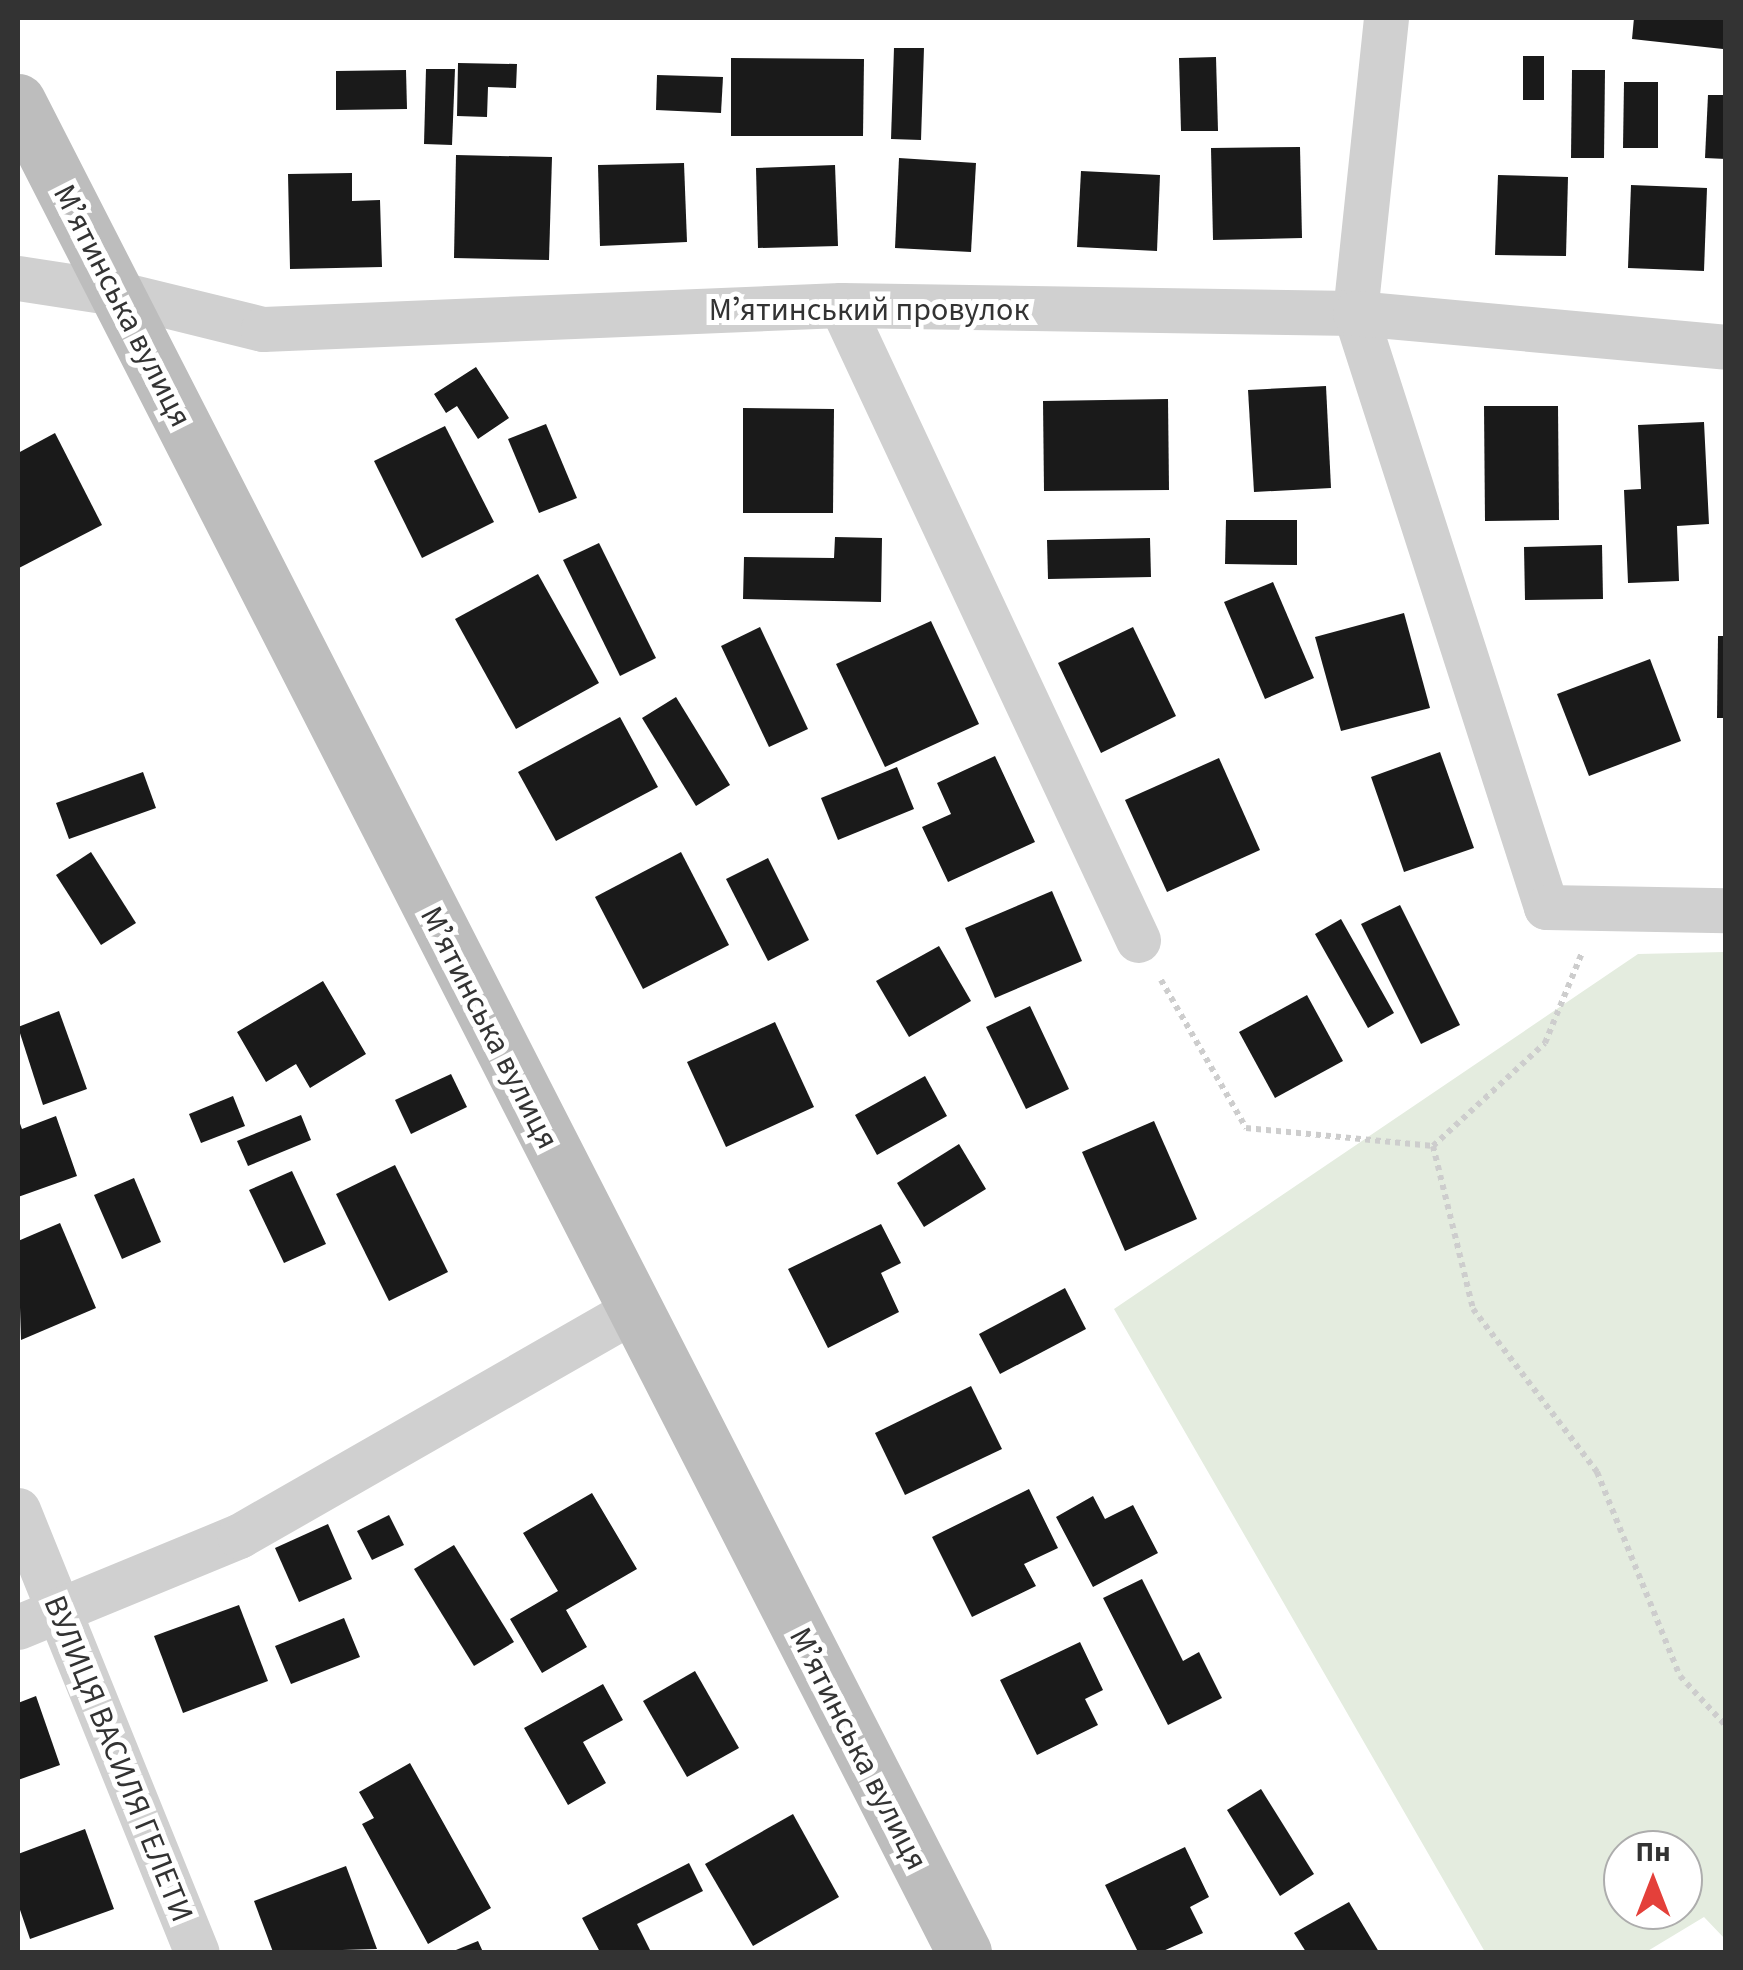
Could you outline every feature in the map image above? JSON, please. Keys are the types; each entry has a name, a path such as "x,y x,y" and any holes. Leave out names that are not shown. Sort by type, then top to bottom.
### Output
{"street":[{"path":"1386,18 1355,313 1546,908 1726,910"},
{"name":"Мʼятинська вулиця","path":"18,101 632,1311 964,1952"},
{"name":"Мʼятинський провулок","path":"18,278 116,292 263,328 841,305 1355,313 1726,347"},
{"path":"841,305 1138,940"},
{"path":"38,1619 239,1536 632,1311"},
{"name":"ВУЛИЦЯ ВАСИЛЯ ГЕЛЕТИ","path":"18,1510 38,1619 196,1952"}],"path":[{"path":"1138,940 1246,1128 1433,1146 1545,1042 1600,908"},
{"path":"1433,1146 1474,1309 1597,1472 1680,1676 1726,1726"}],"shaded area":[{"path":"1725,952 1725,1939 1703,1918 1703,1830 1603,1830 1603,1930 1682,1930 1646,1952 1485,1952 1114,1309 1638,954"}],"building":[{"path":"1634,18 1726,18 1723,49 1632,39"},
{"path":"894,48 924,48 921,140 891,139"},
{"path":"1523,56 1544,56 1544,100 1523,100"},
{"path":"1216,57 1218,131 1181,131 1179,58"},
{"path":"731,58 864,59 863,136 731,136"},
{"path":"458,63 517,64 516,88 488,87 487,117 457,116"},
{"path":"426,69 455,69 452,145 424,144"},
{"path":"406,70 407,109 336,110 336,71"},
{"path":"1572,70 1605,70 1604,158 1571,158"},
{"path":"657,75 723,77 721,113 656,110"},
{"path":"1624,82 1658,82 1658,148 1623,148"},
{"path":"1708,95 1726,95 1726,159 1705,158"},
{"path":"1300,147 1302,238 1213,240 1211,148"},
{"path":"456,155 552,157 549,260 454,258"},
{"path":"899,158 976,163 971,252 895,248"},
{"path":"684,163 687,242 600,246 598,165"},
{"path":"835,165 838,246 758,248 756,168"},
{"path":"1081,171 1160,175 1157,251 1077,247"},
{"path":"352,173 352,201 380,200 382,267 290,269 288,174"},
{"path":"1498,175 1568,177 1566,256 1495,255"},
{"path":"1631,185 1707,188 1704,271 1628,268"},
{"path":"476,367 509,418 478,439 457,406 446,413 434,394"},
{"path":"1326,386 1331,488 1254,492 1248,390"},
{"path":"1168,399 1169,490 1044,491 1043,401"},
{"path":"1484,406 1558,406 1559,520 1485,521"},
{"path":"743,408 834,409 833,513 743,513"},
{"path":"1704,422 1709,524 1677,526 1679,581 1628,583 1624,490 1641,489 1638,425"},
{"path":"546,424 577,498 539,513 508,439"},
{"path":"445,426 494,522 422,558 374,461"},
{"path":"55,433 102,525 19,568 18,453"},
{"path":"1226,520 1297,520 1297,565 1225,564"},
{"path":"835,537 882,538 881,602 743,599 744,557 834,558"},
{"path":"1150,538 1151,577 1048,579 1047,540"},
{"path":"599,543 656,658 620,676 563,560"},
{"path":"1602,545 1603,599 1525,600 1524,547"},
{"path":"538,574 599,683 516,729 455,619"},
{"path":"1273,582 1314,678 1265,699 1224,602"},
{"path":"1404,613 1430,708 1341,731 1315,637"},
{"path":"931,621 979,724 885,767 836,664"},
{"path":"760,627 808,729 769,747 721,646"},
{"path":"1133,627 1176,716 1101,753 1058,663"},
{"path":"1718,636 1726,636 1726,718 1717,718"},
{"path":"1650,659 1681,741 1589,776 1557,694"},
{"path":"676,697 730,785 696,806 642,718"},
{"path":"620,717 658,787 556,841 518,772"},
{"path":"1440,752 1474,848 1404,872 1371,777"},
{"path":"995,756 1035,842 948,882 922,827 951,814 937,783"},
{"path":"1219,758 1260,850 1167,892 1125,800"},
{"path":"897,767 914,809 838,840 821,798"},
{"path":"143,772 156,808 69,839 56,803"},
{"path":"91,852 136,923 101,945 56,875"},
{"path":"681,852 729,945 643,989 595,897"},
{"path":"768,858 809,940 768,961 726,879"},
{"path":"1052,891 1082,961 995,998 965,928"},
{"path":"1400,905 1460,1025 1421,1044 1361,924"},
{"path":"1341,919 1394,1013 1368,1028 1315,934"},
{"path":"939,946 971,1001 909,1037 876,981"},
{"path":"323,981 366,1054 310,1088 296,1064 266,1082 237,1032"},
{"path":"1307,995 1343,1061 1275,1098 1239,1032"},
{"path":"1030,1006 1069,1089 1026,1109 986,1027"},
{"path":"59,1011 87,1089 43,1105 18,1027"},
{"path":"775,1022 814,1107 726,1147 687,1062"},
{"path":"451,1074 467,1107 411,1134 395,1100"},
{"path":"925,1076 947,1116 877,1155 855,1115"},
{"path":"233,1096 245,1126 201,1143 189,1114"},
{"path":"301,1115 311,1140 248,1166 237,1141"},
{"path":"56,1116 77,1176 18,1197 18,1118 22,1129"},
{"path":"1154,1121 1197,1219 1125,1251 1082,1152"},
{"path":"959,1144 986,1189 924,1227 897,1183"},
{"path":"395,1165 448,1272 389,1301 336,1194"},
{"path":"292,1171 326,1244 284,1263 249,1190"},
{"path":"134,1178 161,1242 122,1259 94,1195"},
{"path":"60,1223 96,1308 21,1340 18,1241"},
{"path":"881,1224 901,1263 881,1273 899,1312 828,1348 788,1269"},
{"path":"1065,1288 1086,1329 1000,1374 979,1334"},
{"path":"971,1386 1002,1449 905,1495 875,1433"},
{"path":"1029,1489 1058,1548 1024,1564 1036,1586 972,1617 932,1537"},
{"path":"592,1493 637,1569 566,1610 587,1647 542,1673 510,1619 558,1591 523,1533"},
{"path":"1093,1496 1105,1519 1133,1505 1158,1553 1093,1587 1056,1517"},
{"path":"389,1515 404,1545 372,1560 357,1531"},
{"path":"328,1524 352,1579 299,1602 275,1548"},
{"path":"454,1545 514,1642 474,1666 414,1569"},
{"path":"1142,1579 1183,1661 1199,1652 1222,1698 1168,1725 1103,1598"},
{"path":"239,1605 268,1681 183,1713 154,1636"},
{"path":"344,1618 360,1657 291,1684 275,1646"},
{"path":"1080,1642 1103,1690 1085,1699 1098,1725 1037,1755 1000,1680"},
{"path":"695,1671 739,1748 687,1777 643,1701"},
{"path":"603,1684 623,1720 583,1742 606,1783 568,1805 524,1728"},
{"path":"36,1696 60,1765 18,1780 18,1703"},
{"path":"410,1763 491,1908 428,1944 362,1824 374,1818 359,1792"},
{"path":"1261,1789 1314,1874 1280,1896 1227,1810"},
{"path":"793,1814 839,1897 753,1946 705,1864"},
{"path":"85,1829 114,1909 30,1939 18,1904 18,1854"},
{"path":"1185,1847 1209,1897 1190,1907 1203,1933 1161,1952 1138,1952 1105,1885"},
{"path":"689,1863 703,1891 637,1924 651,1952 600,1952 582,1918"},
{"path":"346,1866 377,1949 273,1952 254,1901"},
{"path":"1349,1902 1379,1952 1306,1952 1294,1933"},
{"path":"478,1941 483,1952 451,1952"}]}
